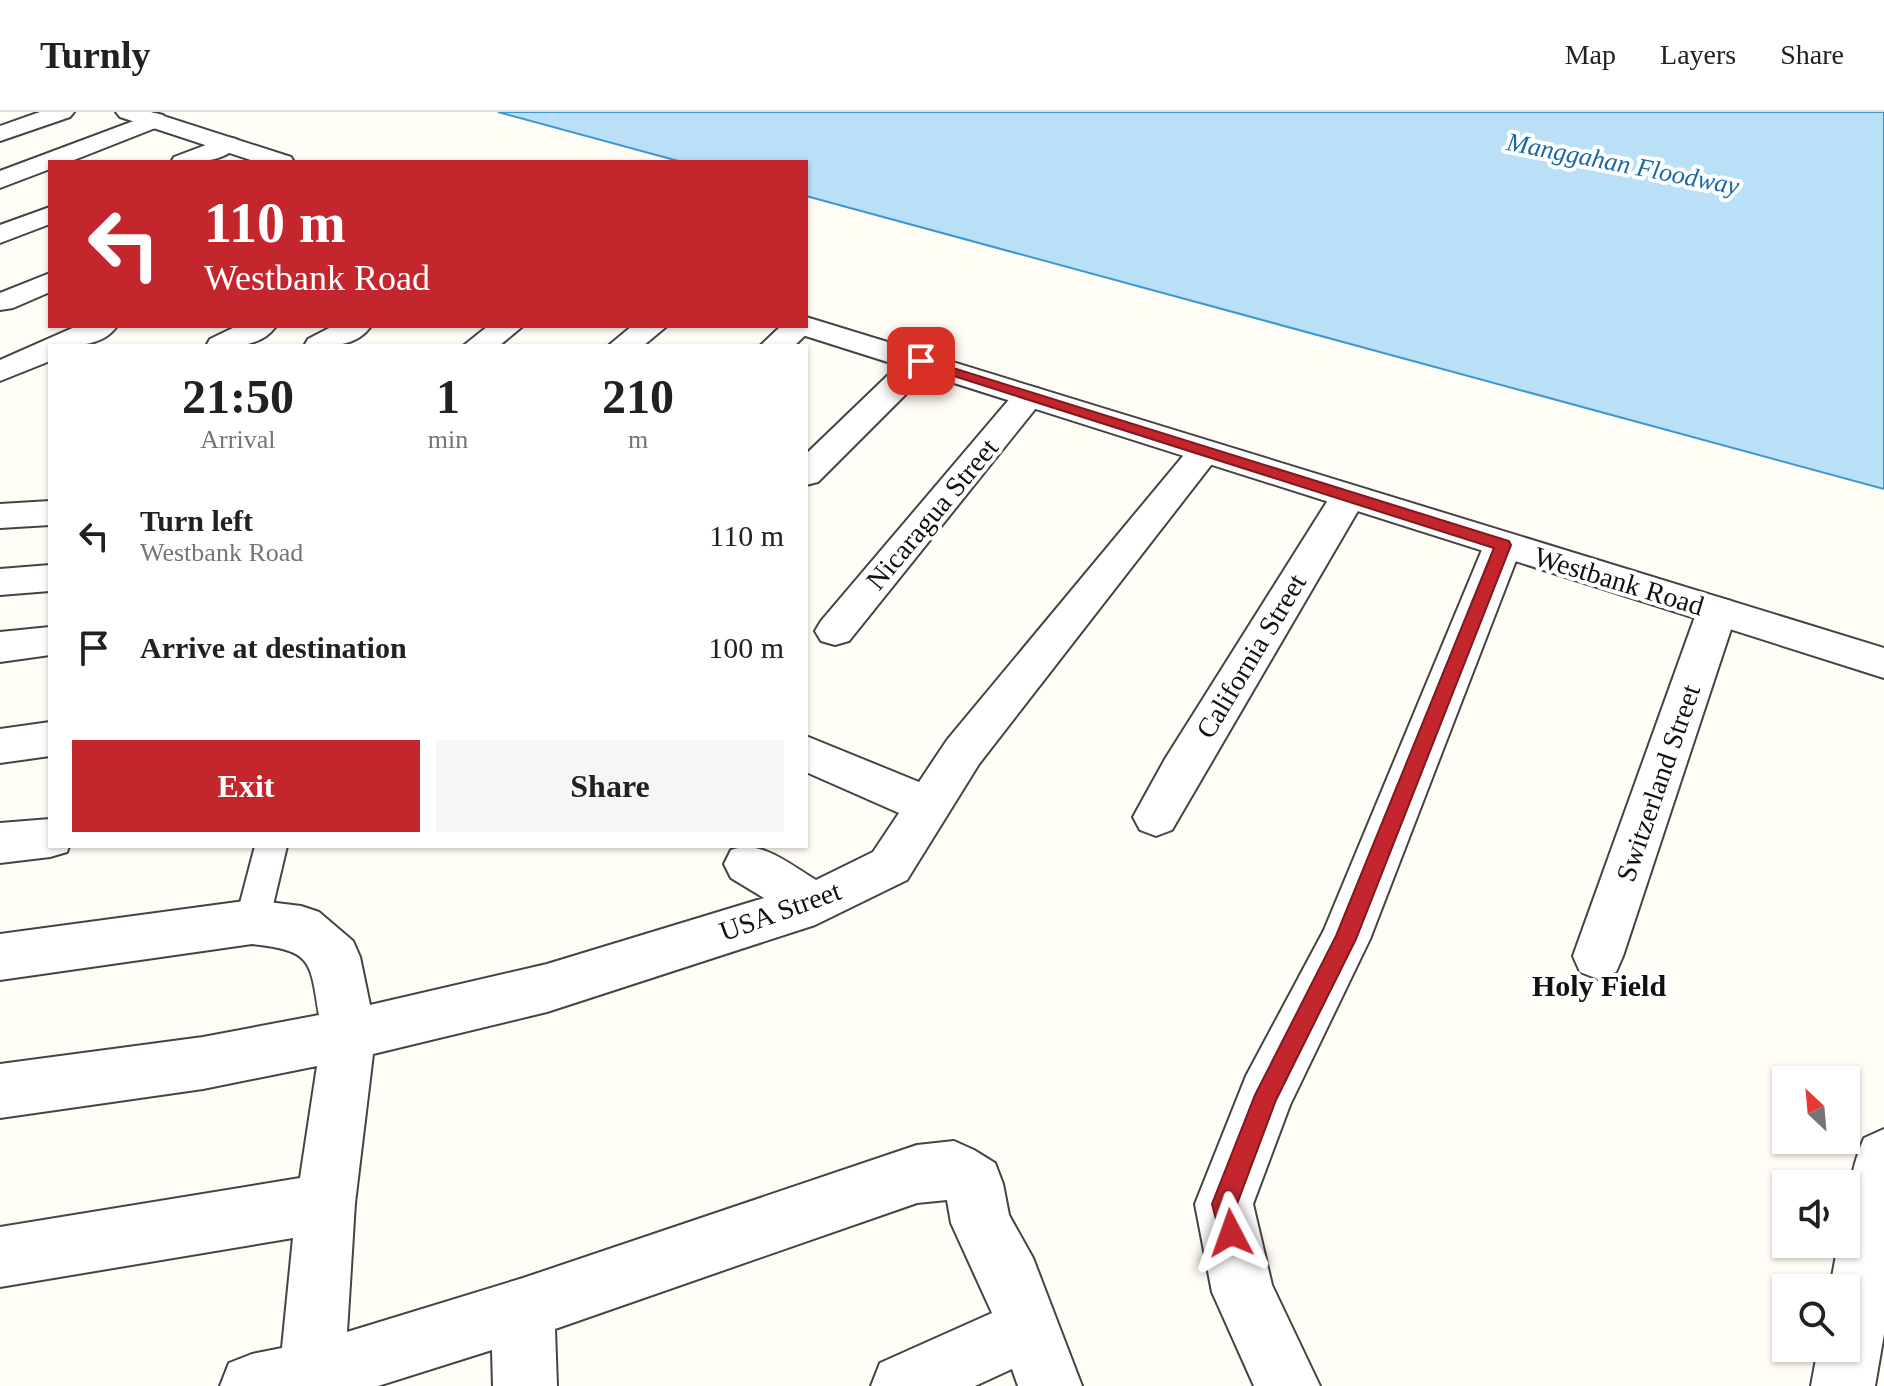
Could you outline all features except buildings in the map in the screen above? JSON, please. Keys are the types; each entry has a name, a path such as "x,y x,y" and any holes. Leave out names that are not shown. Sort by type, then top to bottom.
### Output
{"street":[{"path":"0,134 62,112"},
{"path":"128,112 276,160"},
{"path":"52,160 155,120"},
{"path":"188,160 227,144"},
{"path":"0,180 48,161"},
{"path":"0,235 48,216"},
{"path":"3,302 48,283"},
{"path":"62,344 98,328"},
{"path":"225,344 257,328"},
{"path":"323,344 352,328"},
{"path":"481,344 505,328"},
{"path":"626,344 649,328"},
{"path":"778,344 799,328"},
{"name":"Westbank Road","path":"808,328 1884,663"},
{"path":"0,372 48,351"},
{"path":"808,472 921,361"},
{"name":"Nicaragua Street","path":"835,631 1029,396"},
{"name":"USA Street","path":"0,1091 203,1063 349,1035 547,988 815,904 890,866 963,752 1205,451"},
{"name":"California Street","path":"1156,817 1348,497"},
{"path":"0,516 48,513"},
{"path":"1288,1386 1243,1292 1224,1204 1266,1095 1345,939 1503,545"},
{"path":"0,582 48,578"},
{"name":"Switzerland Street","path":"1598,956 1717,611"},
{"path":"0,647 48,641"},
{"path":"0,746 48,739"},
{"path":"808,754 929,806"},
{"path":"0,843 48,838"},
{"path":"748,864 815,904"},
{"path":"0,957 252,922 301,928 335,957 349,1035 326,1203 292,1382 523,1309 917,1174 954,1170 974,1184 981,1223 1011,1280 1050,1386"},
{"path":"1843,1386 1884,1158"},
{"path":"0,1257 326,1203"},
{"path":"523,1309 525,1386"},
{"path":"903,1386 1028,1329"}],"lane":[{"path":"252,922 270,848"}],"water":[{"name":"Manggahan Floodway","path":"498,112 1884,112 1884,489 808,197 808,160 675,160"}],"district":[{"name":"Holy Field","path":"1599,985"}],"route":[{"path":"921,361 1503,545 1345,939 1266,1095 1224,1204 1231,1233"}]}
